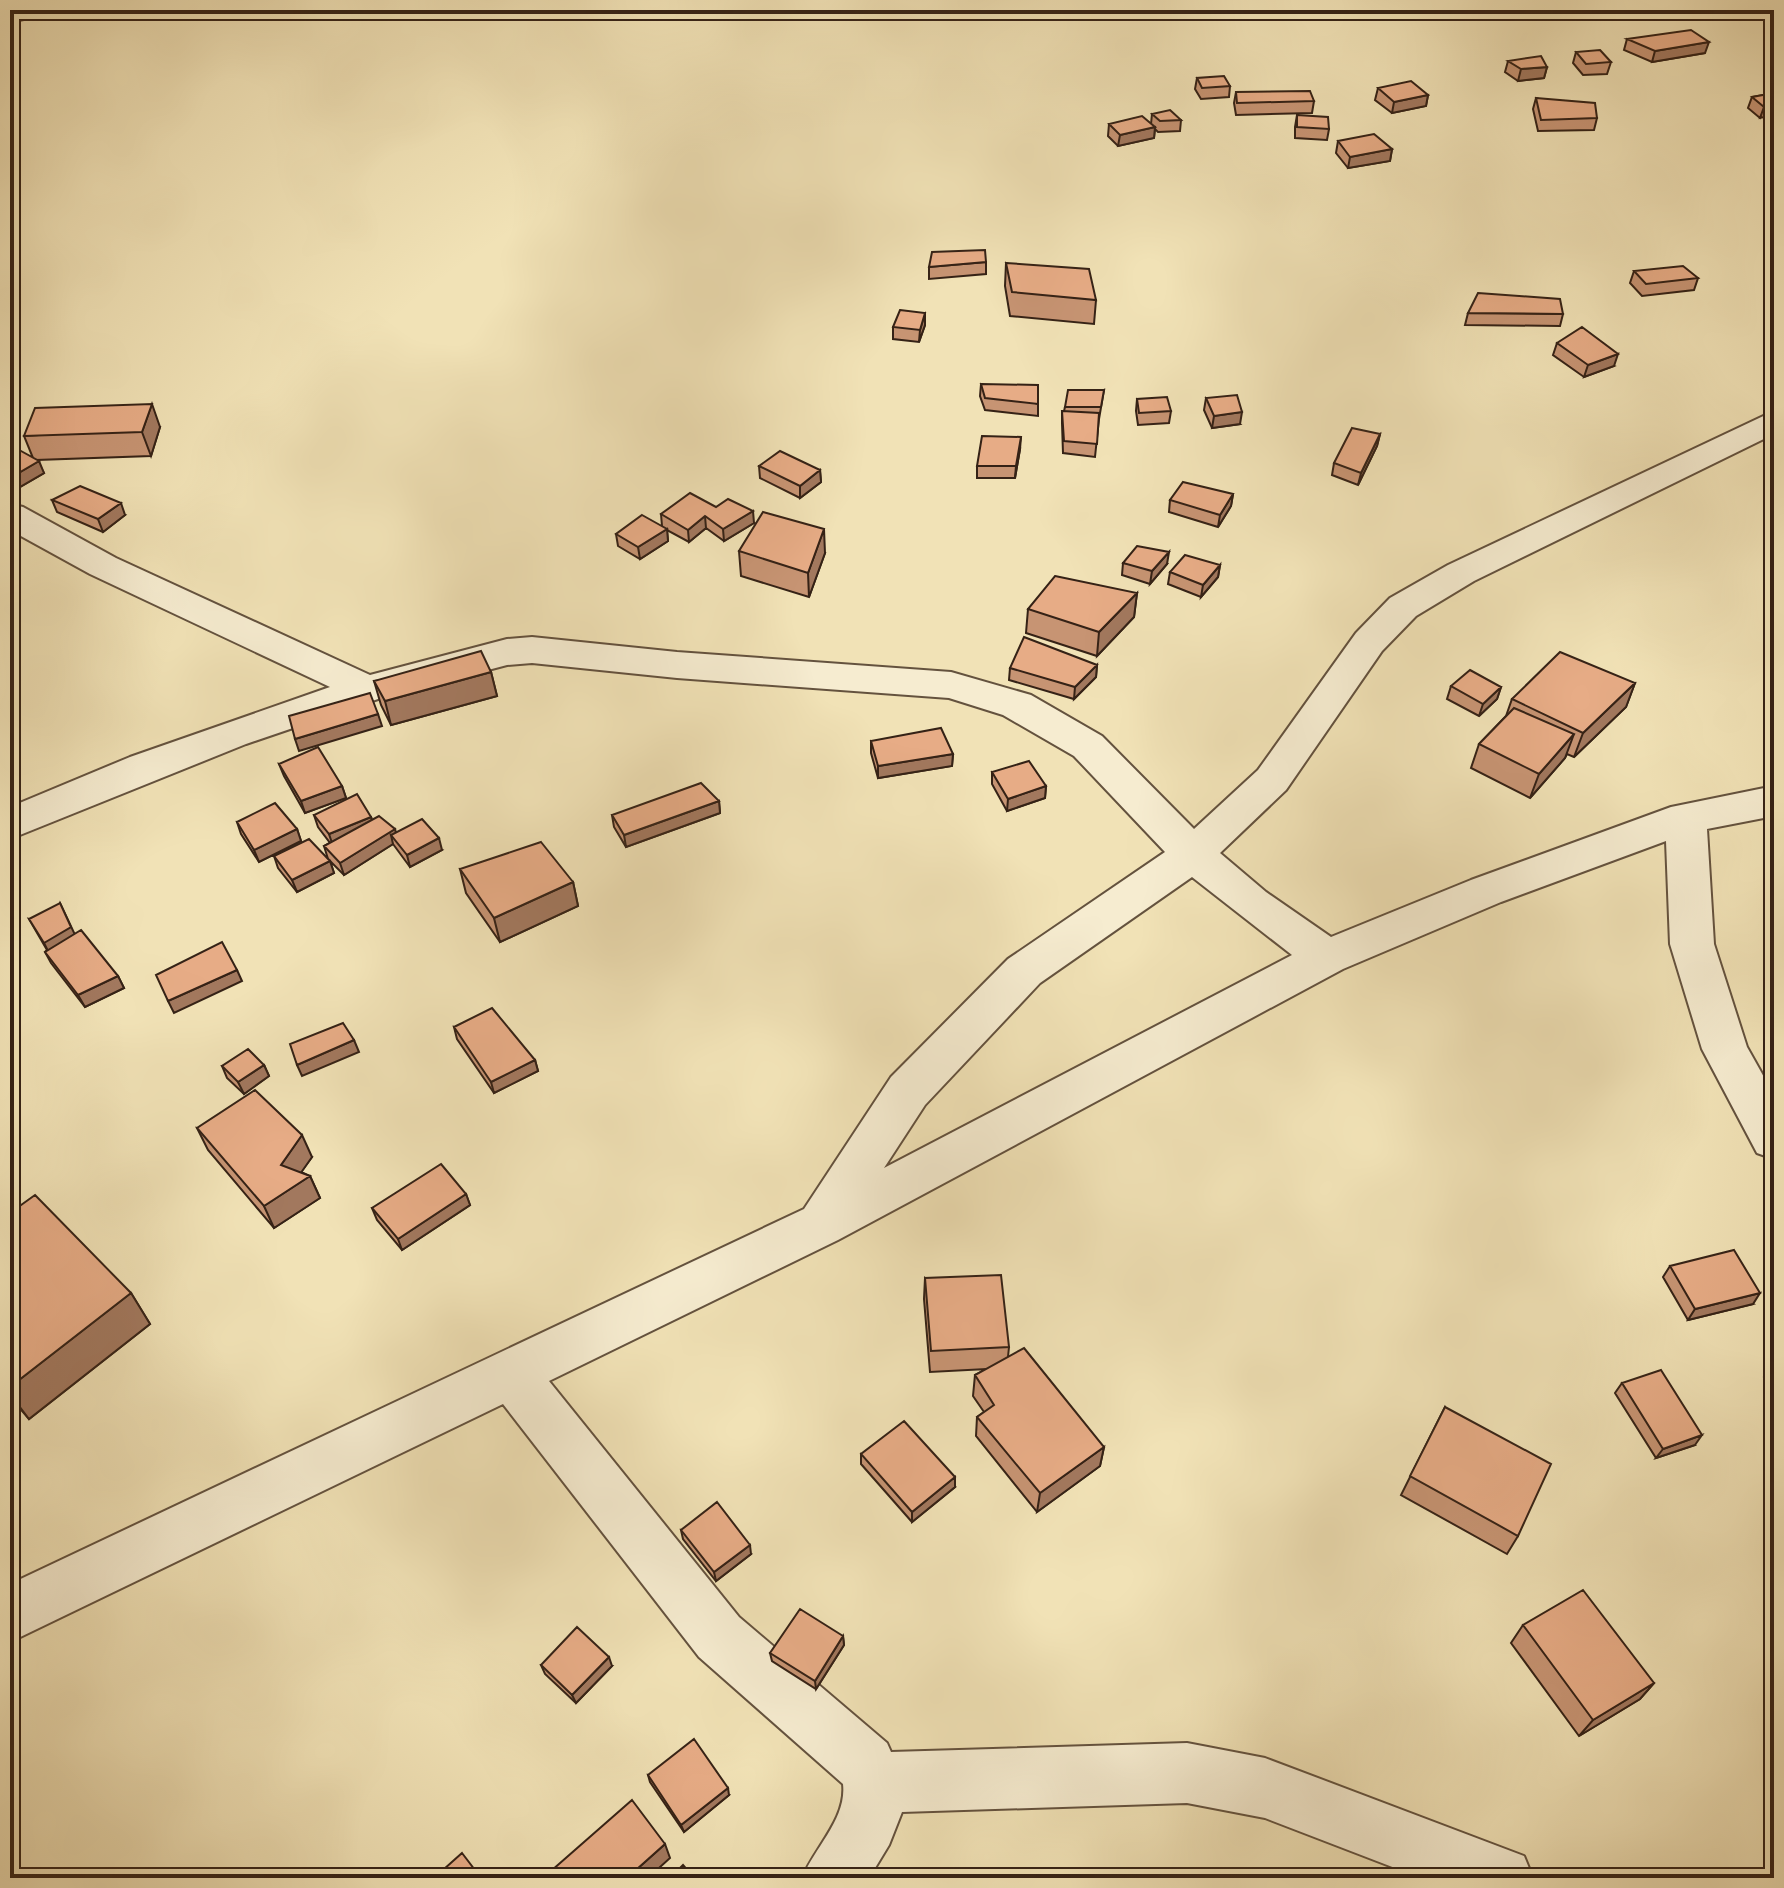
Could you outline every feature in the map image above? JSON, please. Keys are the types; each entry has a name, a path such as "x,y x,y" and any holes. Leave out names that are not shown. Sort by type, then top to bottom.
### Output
{"street":[{"path":"10,14 33,10"},
{"path":"821,1225 908,1091 1024,971 1193,854 1272,780 1369,642 1403,607 1461,573 1774,421"},
{"path":"10,515 103,566 367,689"},
{"path":"10,824 144,767 367,689 485,656 532,650 677,665 951,685 1017,705 1088,746 1193,854 1251,903 1327,957"},
{"path":"10,1614 821,1225 1327,957 1486,891 1686,818 1774,801"},
{"path":"1686,818 1692,944 1725,1049 1774,1139"},
{"path":"510,1372 719,1637 866,1764 876,1783 876,1807 833,1878"},
{"path":"876,1783 1187,1773 1265,1788 1502,1878"}],"building":[{"path":"1691,30 1709,42 1655,51 1627,39"},
{"path":"1600,50 1611,62 1586,64 1576,52"},
{"path":"1541,56 1547,67 1521,69 1508,61"},
{"path":"1224,76 1230,86 1202,88 1197,78"},
{"path":"1411,81 1428,95 1394,102 1378,88"},
{"path":"1310,91 1314,101 1237,103 1236,92"},
{"path":"1774,93 1774,105 1764,107 1752,97"},
{"path":"1536,98 1595,103 1597,118 1541,120"},
{"path":"1170,110 1181,120 1160,121 1152,114"},
{"path":"1297,115 1328,117 1329,129 1297,127"},
{"path":"1142,116 1155,127 1120,135 1109,124"},
{"path":"1374,134 1392,149 1350,157 1338,141"},
{"path":"985,250 986,262 929,267 932,252"},
{"path":"1006,263 1089,269 1096,300 1012,292"},
{"path":"1683,266 1698,278 1646,284 1634,271"},
{"path":"1478,293 1560,299 1563,314 1468,313"},
{"path":"900,310 925,313 920,330 893,327"},
{"path":"1582,327 1618,354 1588,365 1557,343"},
{"path":"981,384 1038,385 1038,404 985,398"},
{"path":"1068,390 1104,390 1101,407 1065,407"},
{"path":"1237,395 1242,412 1214,416 1206,398"},
{"path":"1167,397 1171,411 1139,413 1137,399"},
{"path":"152,404 142,432 24,436 35,408"},
{"path":"1062,411 1099,413 1097,444 1064,441"},
{"path":"1352,428 1380,434 1361,473 1334,463"},
{"path":"982,436 1021,437 1016,466 977,466"},
{"path":"10,447 39,461 10,478"},
{"path":"780,451 820,470 800,486 759,466"},
{"path":"1183,482 1233,494 1220,515 1170,500"},
{"path":"80,486 121,503 98,519 52,500"},
{"path":"690,493 716,507 728,499 753,511 723,529 705,516 688,530 661,514"},
{"path":"763,512 824,529 808,573 739,551"},
{"path":"642,515 667,529 638,547 616,534"},
{"path":"1137,546 1169,552 1152,571 1123,563"},
{"path":"1185,555 1220,565 1203,585 1170,572"},
{"path":"1055,576 1137,593 1099,632 1028,609"},
{"path":"1024,637 1097,665 1075,687 1010,668"},
{"path":"481,651 491,672 385,701 374,681"},
{"path":"1560,652 1635,683 1583,733 1512,699"},
{"path":"1470,670 1501,687 1483,704 1451,686"},
{"path":"370,693 378,714 295,739 289,716"},
{"path":"1514,708 1574,734 1539,774 1479,744"},
{"path":"941,728 953,754 878,766 871,741"},
{"path":"318,747 342,786 301,801 279,764"},
{"path":"1029,761 1046,786 1008,799 992,772"},
{"path":"701,783 719,801 624,835 612,815"},
{"path":"357,794 371,817 329,834 314,815"},
{"path":"275,803 297,829 254,850 237,822"},
{"path":"379,816 395,829 340,863 324,846"},
{"path":"422,819 439,838 407,855 391,835"},
{"path":"309,839 330,861 292,880 274,856"},
{"path":"541,842 573,882 494,918 460,869"},
{"path":"60,903 71,927 44,943 29,919"},
{"path":"81,930 118,976 78,995 45,952"},
{"path":"222,942 237,970 168,1001 156,975"},
{"path":"492,1008 535,1060 491,1082 454,1027"},
{"path":"343,1023 354,1040 297,1065 290,1044"},
{"path":"248,1049 264,1065 238,1082 222,1066"},
{"path":"255,1090 302,1135 281,1165 310,1176 264,1206 197,1128"},
{"path":"441,1164 466,1194 398,1239 372,1208"},
{"path":"35,1195 131,1293 10,1387 10,1213"},
{"path":"1734,1250 1760,1293 1695,1309 1670,1266"},
{"path":"1001,1275 1009,1347 931,1351 925,1278"},
{"path":"1024,1348 1104,1447 1040,1493 977,1417 994,1405 975,1375"},
{"path":"1661,1370 1702,1435 1663,1449 1622,1383"},
{"path":"1445,1407 1551,1464 1518,1536 1410,1476"},
{"path":"904,1421 955,1477 912,1512 861,1454"},
{"path":"717,1502 750,1545 714,1572 681,1530"},
{"path":"1583,1590 1654,1683 1593,1720 1523,1625"},
{"path":"800,1609 843,1636 815,1681 770,1653"},
{"path":"577,1627 609,1657 572,1695 541,1665"},
{"path":"694,1739 728,1788 681,1825 648,1775"},
{"path":"632,1800 665,1844 627,1878 543,1878"},
{"path":"462,1853 481,1878 434,1878"},
{"path":"683,1865 694,1878 670,1878"}]}
